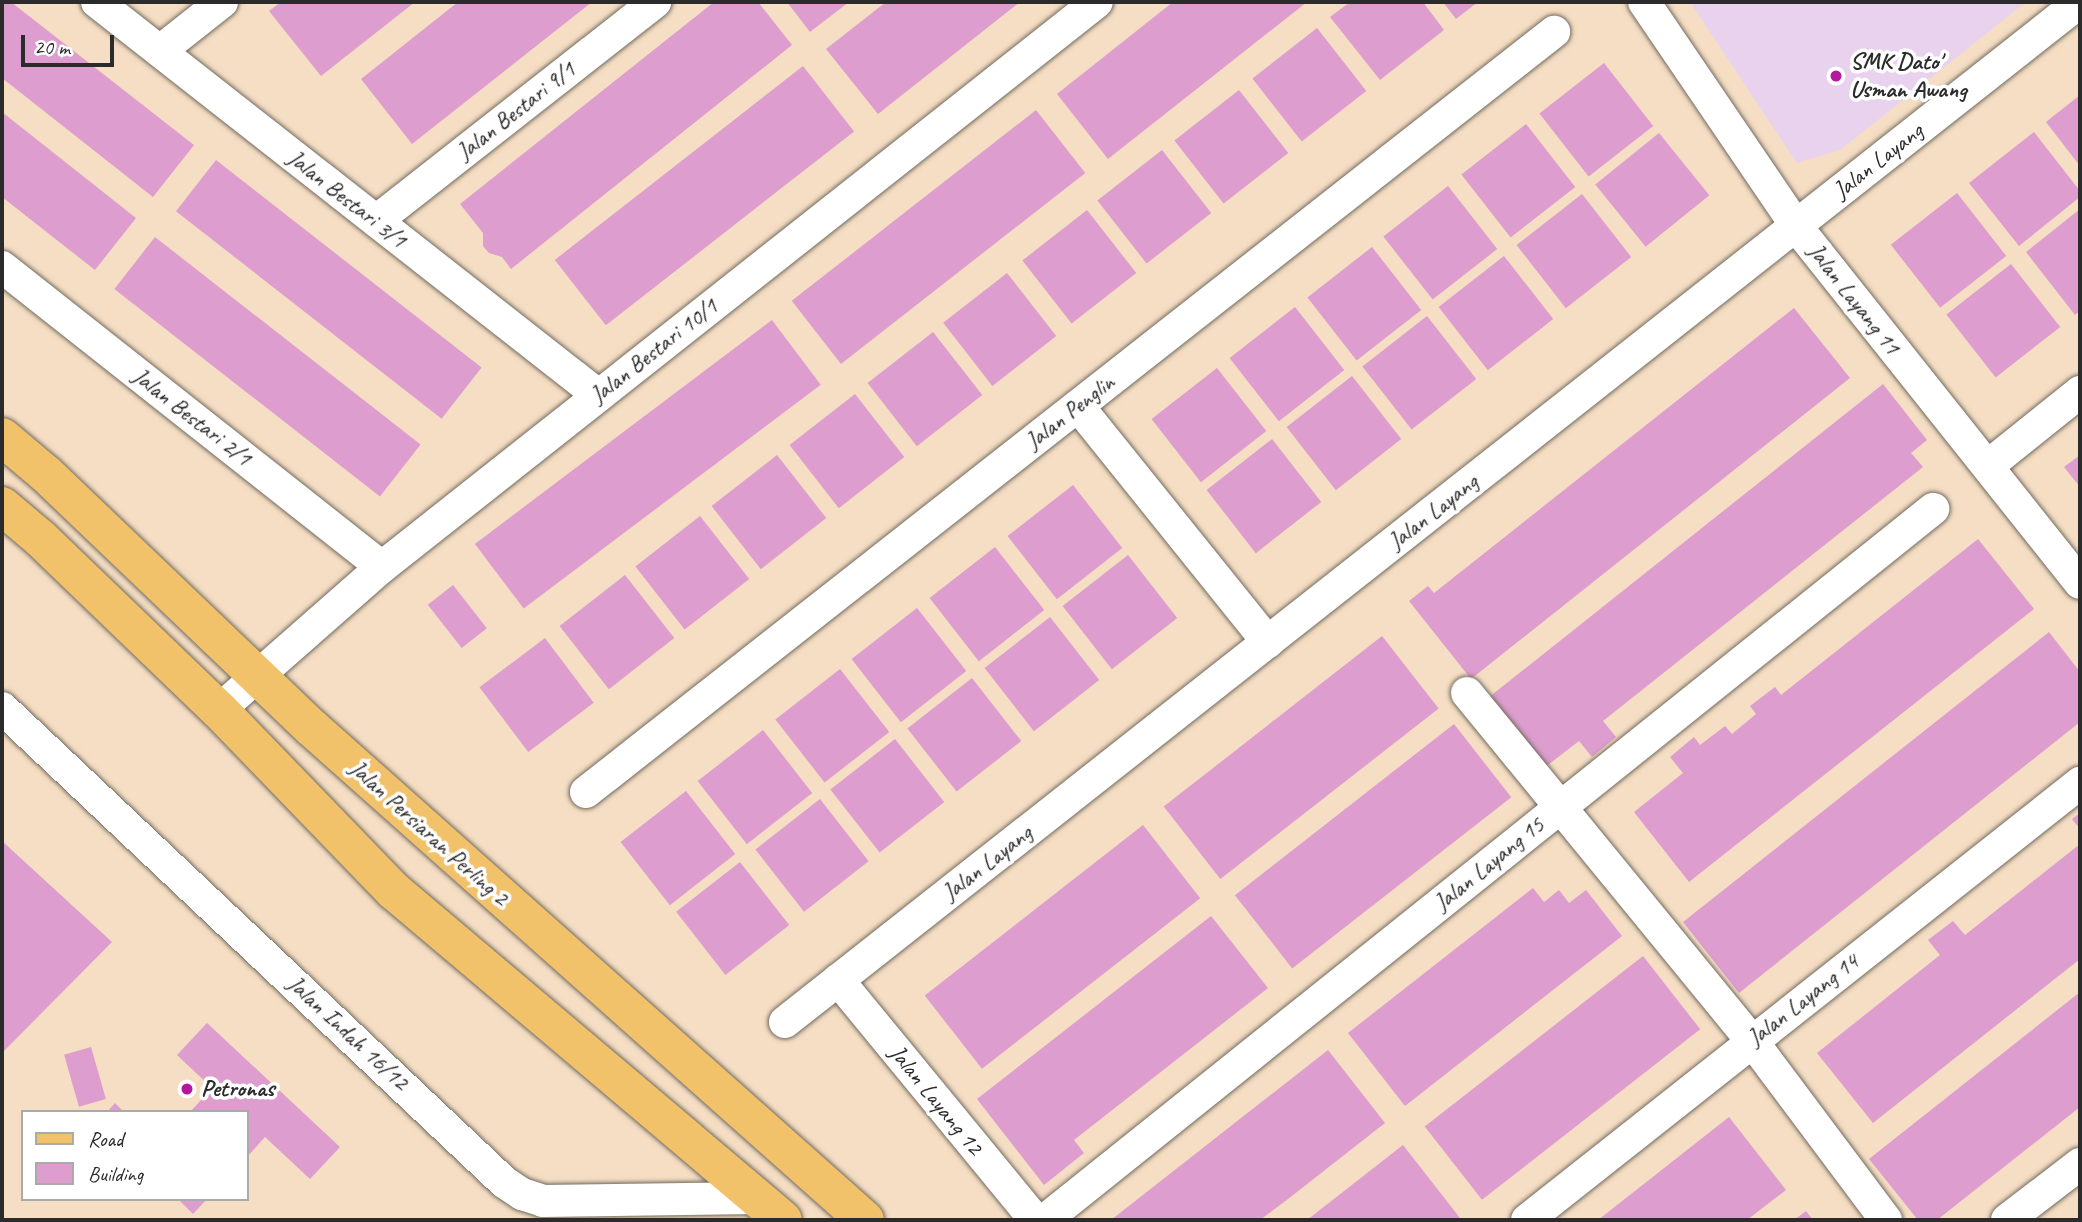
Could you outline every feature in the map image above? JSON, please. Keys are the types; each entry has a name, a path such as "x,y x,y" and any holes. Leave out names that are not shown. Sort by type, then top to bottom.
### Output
{"main road":[{"name":"Jalan Persiaran Perling 2","path":"2,437 46,474 322,737 865,1220"},
{"path":"2,506 40,538 219,710 394,891 770,1209"}],"street":[{"name":"Jalan Bestari 3/1","path":"97,2 598,396"},
{"path":"160,51 222,2"},
{"name":"Jalan Bestari 9/1","path":"376,221 656,2"},
{"name":"Jalan Bestari 10/1","path":"219,710 382,567 1097,2"},
{"name":"Jalan Layang 11","path":"1644,2 1796,226 1989,465 2080,583"},
{"name":"Jalan Layang","path":"785,1022 2080,2"},
{"name":"Jalan Penglin","path":"586,792 1555,32"},
{"name":"Jalan Bestari 2/1","path":"2,267 382,567"},
{"path":"1989,465 2080,392"},
{"path":"1078,406 1268,642"},
{"name":"Jalan Layang 15","path":"1045,1220 1933,509"},
{"path":"1467,692 1559,808 1752,1041 1886,1220"},
{"name":"Jalan Indah 16/12","path":"2,708 504,1182 522,1195 543,1200 770,1209"},
{"name":"Jalan Layang 14","path":"1527,1220 2080,783"},
{"name":"Jalan Layang 12","path":"838,980 1035,1220"},
{"path":"2007,1220 2080,1164"}],"shaded area":[{"name":"SMK Dato' Usman Awang","path":"1690,2 2026,2 1840,150 1797,163"}],"building":[{"path":"2,2 11,2 194,145 153,197 2,78"},
{"path":"281,2 415,2 321,76 269,11"},
{"path":"458,2 592,2 412,144 361,79"},
{"path":"714,2 758,2 792,45 511,269 502,257 489,253 483,246 483,233 460,204"},
{"path":"787,2 849,2 810,32"},
{"path":"886,2 1020,2 878,114 826,49"},
{"path":"1173,2 1307,2 1108,159 1057,94"},
{"path":"1350,2 1423,2 1444,30 1380,80 1330,17"},
{"path":"1443,2 1478,2 1456,19"},
{"path":"1317,28 1366,91 1302,142 1252,78"},
{"path":"1604,63 1653,126 1589,177 1539,113"},
{"path":"803,66 854,131 606,325 555,260"},
{"path":"1239,90 1288,153 1224,204 1174,140"},
{"path":"2080,95 2080,166 2046,122"},
{"path":"1036,110 1085,173 841,364 792,301"},
{"path":"2,112 136,218 95,270 2,197"},
{"path":"1526,124 1575,187 1511,238 1461,174"},
{"path":"2034,132 2080,191 2080,197 2019,246 1969,183"},
{"path":"1659,133 1709,195 1646,247 1595,185"},
{"path":"1162,150 1211,213 1147,264 1097,200"},
{"path":"216,160 482,367 442,419 176,211"},
{"path":"1448,186 1497,249 1433,300 1383,236"},
{"path":"1957,193 2006,256 1940,308 1891,245"},
{"path":"1582,194 1631,257 1566,308 1517,245"},
{"path":"2080,209 2080,311 2075,315 2026,252"},
{"path":"1087,210 1136,273 1072,324 1022,260"},
{"path":"155,237 421,444 380,496 114,289"},
{"path":"1372,247 1421,310 1357,361 1307,297"},
{"path":"1504,256 1553,319 1488,370 1439,307"},
{"path":"2011,264 2060,327 1996,378 1946,314"},
{"path":"1007,273 1056,336 992,386 943,323"},
{"path":"1295,307 1344,370 1279,421 1230,358"},
{"path":"1794,308 1850,378 1471,679 1409,601 1428,586 1434,593"},
{"path":"1427,316 1476,379 1412,430 1362,366"},
{"path":"772,320 821,385 524,609 475,544"},
{"path":"933,332 982,395 917,446 868,383"},
{"path":"1217,368 1266,431 1201,482 1152,419"},
{"path":"1352,376 1401,439 1336,490 1287,427"},
{"path":"1883,384 1927,440 1911,453 1923,467 1603,721 1616,737 1592,757 1579,741 1544,768 1488,698"},
{"path":"855,394 904,457 839,508 790,445"},
{"path":"1272,439 1321,502 1256,553 1207,490"},
{"path":"777,455 826,518 761,569 712,506"},
{"path":"2080,455 2080,487 2064,467"},
{"path":"1073,485 1122,548 1057,599 1008,536"},
{"path":"700,516 749,579 685,630 635,566"},
{"path":"1978,539 2034,609 1689,882 1634,812 1683,773 1670,757 1694,737 1700,745 1725,726 1732,734 1756,714 1750,706 1775,687 1781,695"},
{"path":"995,547 1044,610 979,661 930,598"},
{"path":"1128,555 1177,618 1112,669 1063,606"},
{"path":"625,575 674,638 609,689 560,626"},
{"path":"453,585 487,628 462,648 428,605"},
{"path":"917,608 966,671 901,722 852,659"},
{"path":"1050,617 1099,680 1034,731 985,668"},
{"path":"2049,632 2080,672 2080,722 1739,993 1683,922"},
{"path":"1382,636 1439,708 1220,879 1164,807"},
{"path":"545,638 594,703 528,752 480,687"},
{"path":"840,669 889,732 825,783 775,719"},
{"path":"972,678 1021,741 957,792 907,728"},
{"path":"1454,724 1511,797 1292,968 1235,895"},
{"path":"763,730 812,793 747,844 698,781"},
{"path":"895,739 944,802 880,853 830,789"},
{"path":"686,791 735,854 670,905 621,842"},
{"path":"820,799 869,861 804,912 755,849"},
{"path":"2080,813 2080,829 2072,819"},
{"path":"1143,825 1200,898 982,1069 925,996"},
{"path":"2,841 112,942 2,1053"},
{"path":"2080,844 2080,959 1873,1123 1817,1053 1940,955 1928,940 1953,921 1965,935"},
{"path":"740,862 789,925 725,975 676,912"},
{"path":"1533,888 1544,902 1559,890 1569,903 1586,890 1622,936 1405,1106 1348,1033"},
{"path":"1211,916 1268,988 1074,1140 1084,1153 1044,1185 977,1099"},
{"path":"1643,956 1700,1029 1482,1200 1425,1127"},
{"path":"2080,992 2080,1107 1937,1220 1918,1220 1869,1159"},
{"path":"207,1023 340,1147 310,1179 265,1137 248,1156 248,1110 192,1110 212,1088 177,1055"},
{"path":"91,1047 106,1099 79,1107 64,1055"},
{"path":"1328,1050 1385,1123 1288,1199 1260,1220 1111,1220"},
{"path":"115,1103 122,1110 109,1110"},
{"path":"1729,1117 1786,1190 1747,1220 1598,1220"},
{"path":"1403,1145 1460,1218 1307,1220"},
{"path":"180,1201 205,1201 193,1214"},
{"path":"1806,1211 1813,1220 1794,1220"}],"place":[{"name":"SMK Dato' Usman Awang","path":"1836,76"},
{"name":"Petronas","path":"187,1089"}]}
